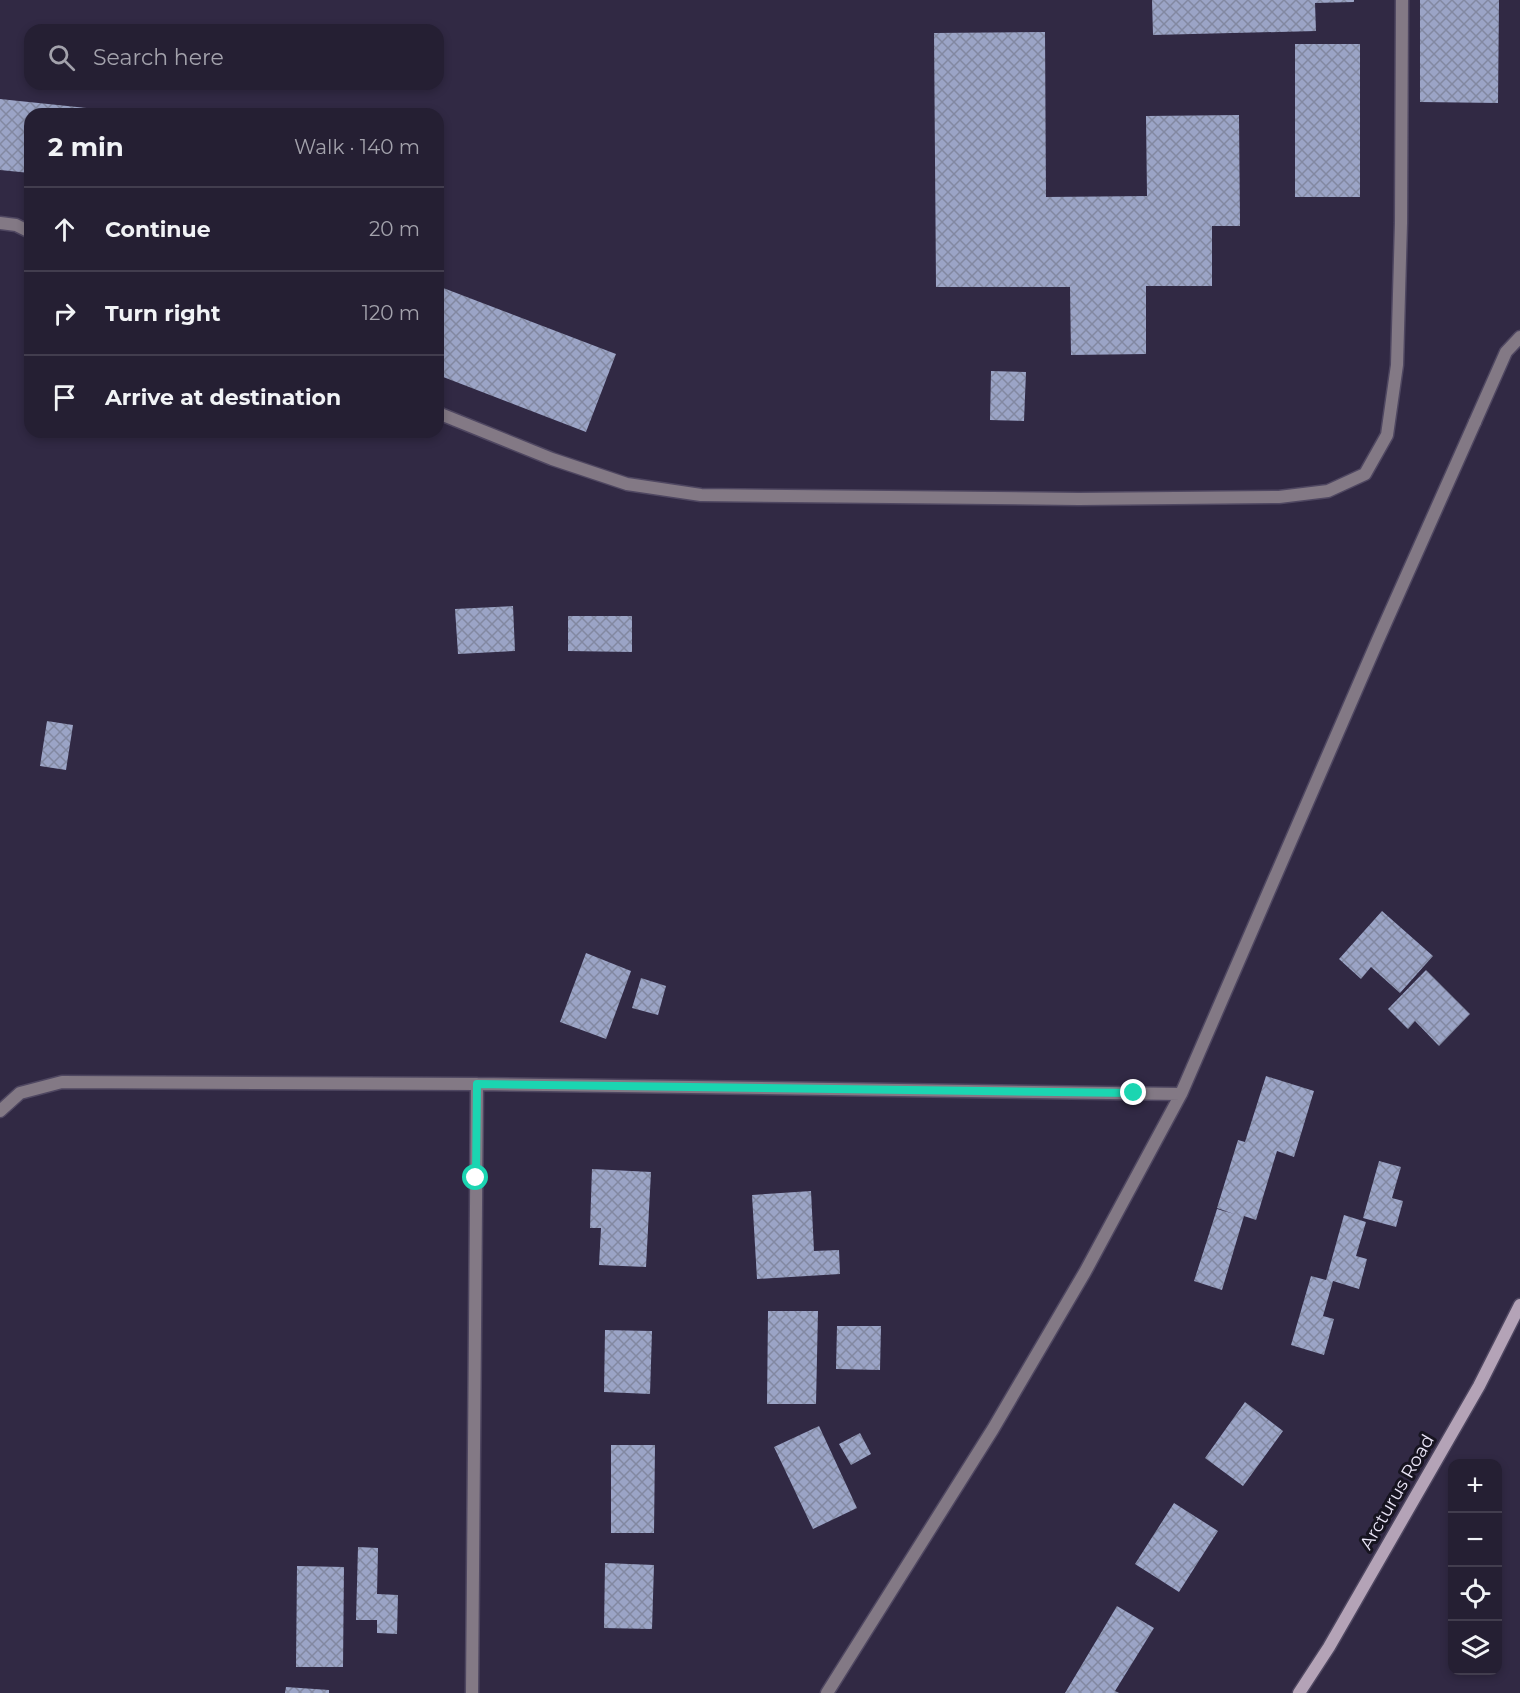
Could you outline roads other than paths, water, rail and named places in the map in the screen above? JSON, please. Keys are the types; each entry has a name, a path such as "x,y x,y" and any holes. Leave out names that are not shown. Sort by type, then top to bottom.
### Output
{"main road":[{"name":"Arcturus Road","path":"1299,1693 1329,1647 1479,1386 1520,1305"}],"street":[{"path":"444,415 552,459 627,484 701,495 1090,499 1279,497 1328,491 1365,474 1387,435 1397,353 1401,223 1402,0"},
{"path":"0,223 16,225 24,229"},
{"path":"828,1693 993,1429 1085,1272 1181,1094 1506,352 1520,337"},
{"path":"0,1111 20,1093 63,1082 477,1084 1181,1094"},
{"path":"472,1693 477,1084"}]}
